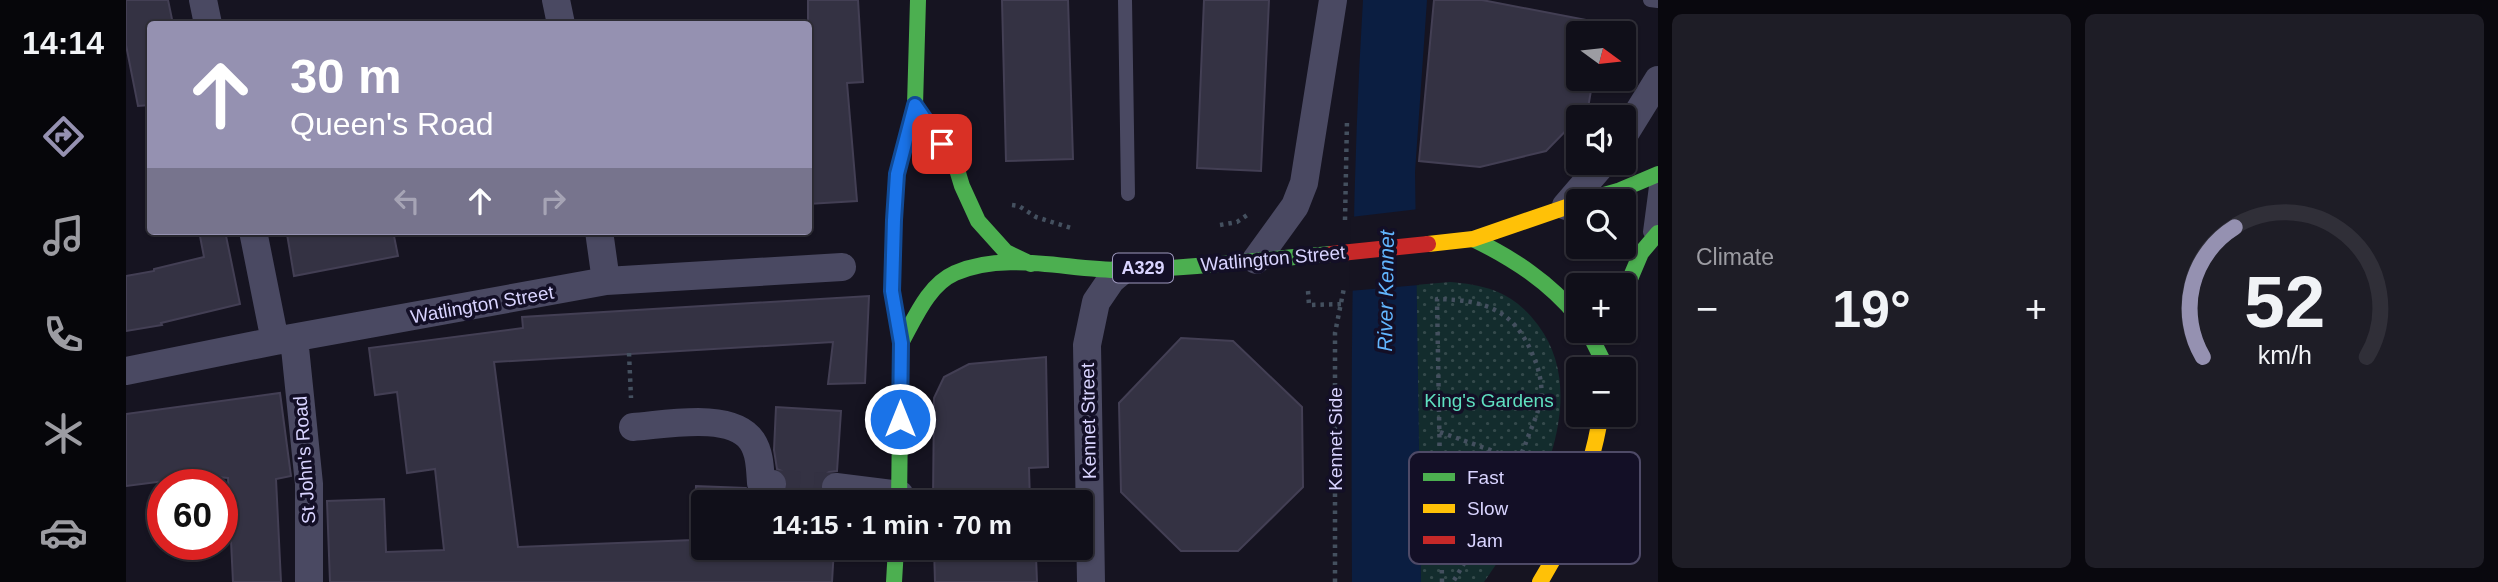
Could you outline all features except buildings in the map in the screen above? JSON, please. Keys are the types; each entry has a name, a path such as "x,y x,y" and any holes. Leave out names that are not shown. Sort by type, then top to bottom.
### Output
{"main road":[{"path":"899,490 901,343 892,291 893,252 897,174 915,105 918,0"},
{"name":"A329","path":"915,105 956,163 961,186 978,222 1006,251 1031,264"},
{"name":"Watlington Street","path":"1622,189 1658,173"},
{"name":"Watlington Street","path":"901,343 931,292 953,274 969,268 1031,264 1123,270 1331,254 1473,239 1566,206"},
{"path":"1631,273 1635,261 1654,236"},
{"path":"1473,239 1529,268 1549,284 1566,303"},
{"path":"1609,357 1612,343"},
{"path":"1595,452 1599,427"},
{"path":"894,582 895,560"},
{"path":"1540,582 1549,564"}],"street":[{"path":"203,0 207,21"},
{"path":"556,0 560,21"},
{"path":"1256,260 1295,206 1304,183 1333,0"},
{"path":"1636,116 1658,80"},
{"name":"St John's Road","path":"254,235 285,339 309,496 309,582"},
{"path":"600,235 607,281"},
{"name":"Watlington Street","path":"126,372 285,339 607,281 842,267"},
{"name":"Kennet Street","path":"1091,582 1087,345 1096,302 1111,280 1123,270"},
{"path":"633,427 707,422 733,426 744,432 755,448 761,483 772,484"},
{"path":"836,487 853,490"}],"lane":[{"path":"1125,0 1128,194"},
{"path":"1650,0 1658,1"},
{"path":"1654,236 1658,173"}],"path":[{"path":"1005,204 1019,206 1036,217 1078,229"},
{"name":"Watlington Street","path":"1218,225 1237,222 1258,209"},
{"name":"Kennet Side","path":"1335,582 1335,333 1344,296"},
{"path":"1440,452 1437,299 1481,303 1503,314 1526,337 1538,368 1541,397 1521,452"},
{"path":"1308,305 1342,304"},
{"path":"629,354 633,427"},
{"path":"1440,432 1496,452"},
{"path":"1442,564 1442,582"},
{"path":"1454,582 1465,564"}],"green space":[{"name":"King's Gardens","path":"1450,282 1488,288 1510,298 1538,325 1554,355 1560,388 1558,422 1551,452 1418,452 1415,285"},
{"name":"King's Gardens","path":"1421,564 1496,564 1484,582 1421,582"}],"water":[{"name":"River Kennet","path":"1363,0 1427,0 1415,172 1419,452 1409,452 1409,564 1421,564 1421,582 1352,582 1354,218"}],"pier":[{"path":"1419,209 1419,285 1349,291 1351,217"}],"tunnel":[{"path":"772,484 836,487"}],"traffic: fast":[{"path":"899,490 901,343 892,291 894,220 897,174 915,105 918,0"},
{"path":"915,105 955,163 978,221 1006,252 1031,264"},
{"path":"1623,189 1658,174"},
{"path":"1632,273 1641,253 1658,233"},
{"path":"1473,239 1530,272 1566,303"},
{"path":"901,343 923,303 937,285 955,273 975,266 1017,262 1124,270 1331,254"},
{"path":"1594,343 1601,357"},
{"path":"894,582 895,560"}],"traffic: slow":[{"path":"1428,244 1473,239 1566,207"},
{"path":"1593,452 1598,427"},
{"path":"1540,582 1550,564"}],"traffic: jam":[{"path":"1331,254 1428,244"}],"route":[{"path":"900,419 901,343 892,291 894,220 897,174 915,105 942,144"}]}
